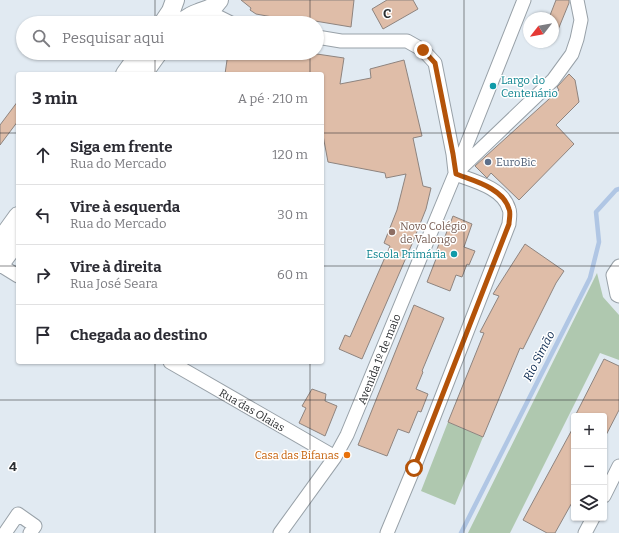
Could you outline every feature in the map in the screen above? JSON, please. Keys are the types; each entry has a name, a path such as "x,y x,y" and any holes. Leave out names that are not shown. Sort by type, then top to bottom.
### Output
{"main road":[{"path":"168,16 176,0 183,7 191,11 208,8"},
{"path":"192,16 208,8"},
{"path":"126,72 135,60"},
{"path":"144,72 153,60"},
{"path":"0,241 16,219"},
{"path":"0,265 16,243"}],"street":[{"path":"456,174 524,0"},
{"path":"456,174 553,80 572,54 581,20 577,0"},
{"path":"208,8 220,16"},
{"path":"324,38 341,41 407,41 423,50 435,63 456,174"},
{"path":"387,533 414,468 509,224 510,210 504,198 490,188 456,174"},
{"name":"Avenida 1º de maio","path":"280,533 335,457 347,436 456,174"},
{"path":"0,265 16,275"},
{"path":"619,266 613,275 617,295 619,296"},
{"name":"Rua das Olaias","path":"173,364 335,457"},
{"path":"607,490 619,466"},
{"path":"5,533 18,514 35,526 30,533"},
{"path":"585,533 591,521"}],"green space":[{"path":"597,273 603,297 619,315 619,360 600,353 510,533 468,533"},
{"path":"448,422 483,437 455,505 421,491"}],"building":[{"path":"241,0 354,0 351,27 324,22 324,16 267,16 256,14 250,10 251,8"},
{"path":"387,0 413,0 418,9 383,29 372,9"},
{"path":"556,0 569,0 559,27 559,12 551,12"},
{"path":"324,55 344,58 340,84 371,78 370,69 404,60 422,136 413,138 423,186 431,188 426,209 412,244 362,359 339,349 345,335 350,337 390,246 384,243 397,210 406,174 386,178 385,173 328,162 324,141 324,72 225,72 227,60 324,60"},
{"path":"569,74 575,80 579,102 556,125 574,144 519,200 491,173 487,178 475,166 559,90 557,87"},
{"path":"16,104 16,124 0,145 0,125"},
{"name":"Escola Primária","path":"453,216 472,224 464,247 475,251 469,265 467,264 462,277 456,275 450,291 427,282 436,259 434,258 441,238 444,239"},
{"path":"525,244 564,271 556,283 523,349 520,348 483,437 448,422 484,333 480,332 499,296 493,294"},
{"path":"414,305 444,318 416,389 428,394 421,412 418,411 409,433 398,429 387,456 358,445"},
{"path":"604,359 619,366 619,410 607,433 607,413 577,413"},
{"path":"312,389 326,394 325,401 337,406 325,436 299,423 306,408 302,406"},
{"path":"571,432 571,504 555,533 547,533 523,520"}],"waterway":[{"name":"Rio Simão","path":"461,533 590,278 599,242 596,212 616,190 619,189"}],"place":[{"name":"Largo do Centenário","path":"493,86"},
{"name":"EuroBic","path":"488,162"},
{"name":"Novo Colégio de Valongo","path":"392,232"},
{"name":"Escola Primária","path":"454,254"},
{"name":"Casa das Bifanas","path":"347,455"}],"route":[{"path":"414,468 509,224 510,210 504,198 490,188 456,174 435,63 423,50"}]}
